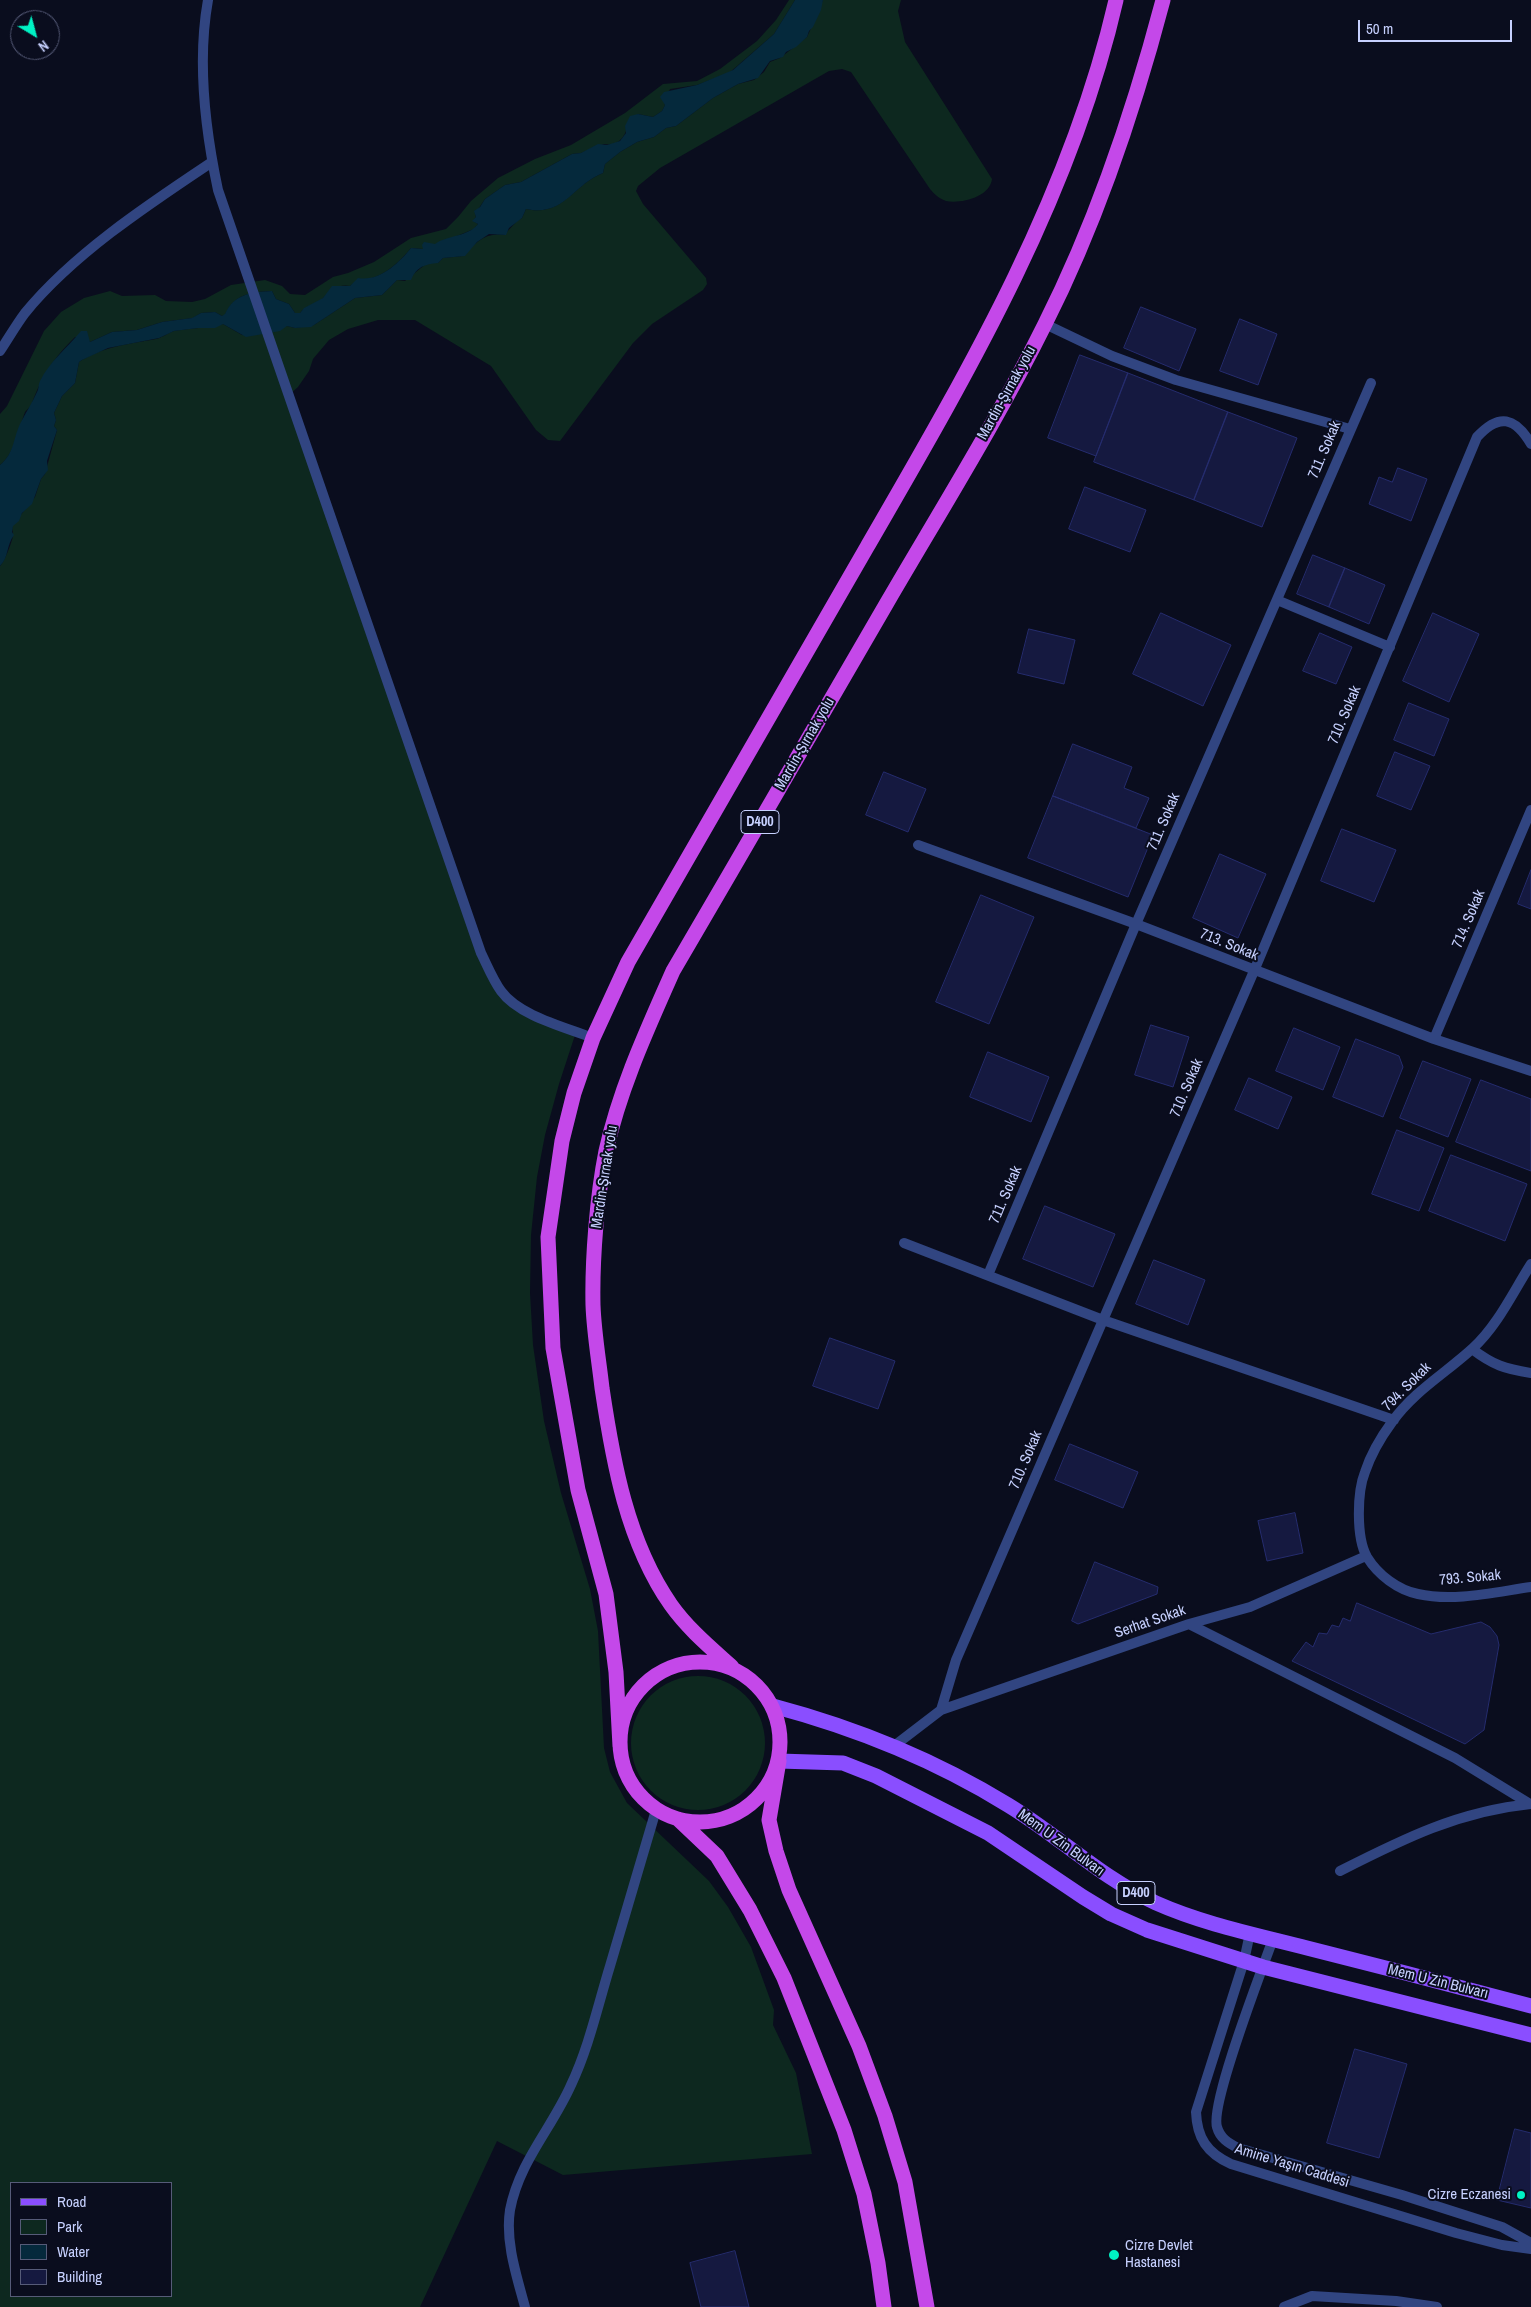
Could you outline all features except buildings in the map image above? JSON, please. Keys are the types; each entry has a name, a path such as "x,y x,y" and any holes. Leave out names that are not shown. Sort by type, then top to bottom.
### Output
{"highway":[{"path":"779,1761 769,1785 751,1804 729,1817 704,1822 678,1819 656,1810 637,1793 625,1770 620,1746 616,1672 606,1594 578,1490 565,1425 553,1348 548,1238 562,1141 574,1093 593,1038 628,962 931,436 1001,304 1041,223 1076,137 1104,52 1116,0"},
{"name":"Mardin-Şırnak yolu","path":"732,1667 691,1629 671,1605 654,1577 637,1541 618,1477 602,1382 593,1305 596,1233 606,1153 618,1108 637,1054 673,971 965,470 1045,324 1081,244 1116,151 1145,66 1163,0"},
{"path":"620,1746 621,1725 628,1706 639,1689 654,1676 672,1666 692,1661 712,1662 732,1667 749,1677 763,1690 773,1706 779,1724 781,1742 769,1820 776,1851 789,1890 860,2046 885,2116 905,2182 927,2307"},
{"path":"678,1819 717,1856 750,1910 784,1978 844,2130 864,2194 878,2263 884,2307"}],"main road":[{"name":"Mem U Zin Bulvarı","path":"773,1706 826,1720 894,1746 950,1773 1009,1806 1128,1889 1159,1904 1250,1933 1531,2006"},
{"name":"Mem U Zin Bulvarı","path":"779,1761 843,1763 876,1776 988,1833 1111,1914 1172,1939 1244,1961 1531,2035"}],"street":[{"path":"208,0 203,76 212,162 218,190 481,953 501,991 513,1003 525,1011 593,1038"},
{"path":"0,351 26,313 63,274 150,203 212,162"},
{"path":"1045,324 1112,356 1176,380 1350,429"},
{"name":"711. Sokak","path":"988,1275 1136,924 1371,383"},
{"name":"710. Sokak","path":"941,1710 956,1660 1254,971 1477,437 1488,425 1495,421 1505,420 1520,429 1531,444"},
{"path":"1276,600 1390,647"},
{"name":"714. Sokak","path":"1434,1039 1531,810"},
{"name":"713. Sokak","path":"918,845 1136,924 1434,1039 1531,1070"},
{"path":"904,1243 1103,1320 1394,1420"},
{"name":"794. Sokak","path":"1366,1556 1360,1528 1361,1485 1365,1471 1380,1439 1394,1420 1424,1387 1472,1349 1498,1317 1531,1264"},
{"path":"1472,1349 1488,1362 1505,1369 1531,1373"},
{"name":"Serhat Sokak","path":"941,1710 1189,1624 1250,1606 1366,1556"},
{"name":"793. Sokak","path":"1366,1556 1392,1583 1416,1594 1456,1596 1531,1587"},
{"path":"1189,1624 1455,1758 1530,1804"},
{"path":"894,1746 941,1710"},
{"path":"1340,1871 1439,1824 1474,1813 1530,1804"},
{"path":"525,2307 512,2259 510,2236 510,2212 515,2189 526,2161 575,2076 590,2033 656,1810"},
{"name":"Amine Yaşın Caddesi","path":"1250,1933 1244,1961 1196,2112 1198,2132 1204,2145 1210,2152 1231,2164 1394,2214 1502,2245 1531,2249"},
{"name":"Amine Yaşın Caddesi","path":"1273,1939 1220,2093 1216,2121 1224,2140 1238,2148 1402,2195 1502,2228 1531,2243"},
{"path":"1284,2307 1312,2296 1396,2301 1437,2307"}],"green space":[{"path":"789,0 795,0 774,34 729,73 697,85 670,89 662,111 653,117 638,114 628,122 624,136 614,144 604,144 581,153 572,154 521,182 505,185 485,199 475,214 476,217 473,221 478,224 474,229 435,245 424,246 423,249 411,248 385,272 350,286 338,287 319,302 305,308 300,313 295,313 289,304 276,299 272,291 257,292 238,298 225,315 222,316 215,312 201,313 193,318 162,322 137,330 112,332 90,342 88,339 75,337 45,375 25,412 10,454 0,465 0,414 7,406 44,331 61,312 84,298 110,291 122,296 155,295 166,301 192,302 205,299 231,285 265,280 282,286 290,294 305,295 333,277 374,262 411,238 446,229 471,201 498,178 535,159 571,145 625,113 663,84 697,81 720,69 757,41 776,20"},
{"path":"823,0 901,0 898,11 905,42 992,179 986,190 974,198 952,202 937,196 930,189 851,72 842,69 829,71 660,168 638,186 636,191 643,204 706,278 707,284 703,290 652,324 633,343 560,441 548,440 536,430 491,366 415,320 378,320 348,329 329,340 313,359 309,371 298,387 288,396 481,953 513,1003 576,1032 545,1135 537,1177 531,1235 530,1293 533,1345 544,1421 561,1493 590,1589 598,1631 604,1748 610,1772 627,1803 709,1881 728,1907 751,1947 774,2010 773,2025 796,2073 812,2154 563,2175 497,2141 420,2307 0,2307 0,566 12,542 12,526 35,497 41,479 45,474 57,430 54,426 56,420 54,413 62,396 75,383 79,362 106,349 158,338 180,330 223,324 242,335 287,326 295,328 314,325 355,298 382,295 397,280 405,281 427,263 438,263 443,258 463,256 476,243 486,237 504,235 522,218 526,209 539,210 559,204 592,178 603,173 605,164 620,152 637,142 654,137 666,128 676,126 713,98 738,84 754,80 764,72 770,62 780,58 807,37"},
{"path":"698,1676 724,1681 735,1687 745,1696 754,1706 760,1717 765,1743 760,1769 754,1780 745,1790 735,1799 724,1805 698,1810 672,1805 661,1799 651,1790 642,1780 636,1769 631,1743 636,1717 642,1706 651,1696 661,1687 672,1681"}],"water":[{"path":"795,0 823,0 821,10 807,37 796,47 786,52 783,57 770,61 758,78 738,84 713,98 676,126 666,128 654,137 637,142 620,152 605,164 603,173 592,178 559,204 539,210 526,209 522,218 509,228 506,235 489,234 477,242 465,256 443,258 438,263 422,267 411,280 397,280 382,295 355,298 311,327 295,328 287,326 280,331 246,337 223,324 215,328 174,331 159,338 108,348 79,362 75,383 62,396 54,413 56,420 54,426 57,430 47,461 48,470 41,479 32,504 22,513 19,521 13,526 12,532 14,535 5,559 0,566 0,465 11,450 18,428 38,391 39,382 54,361 81,331 87,331 90,342 112,332 137,330 162,322 192,318 201,313 215,312 222,316 238,298 250,293 264,291 272,291 276,299 289,304 295,313 300,313 304,308 323,298 332,286 350,286 358,278 373,277 381,274 401,260 411,248 423,249 422,245 424,242 435,244 474,228 478,224 472,221 476,217 474,211 480,207 485,199 505,185 521,182 572,154 581,153 598,144 607,145 620,141 626,133 625,126 630,116 638,114 653,117 662,111 665,105 660,97 664,92 697,85 733,70 774,34"}],"place":[{"name":"Cizre Eczanesi","path":"1521,2195"},
{"name":"Cizre Devlet Hastanesi","path":"1114,2255"}]}
